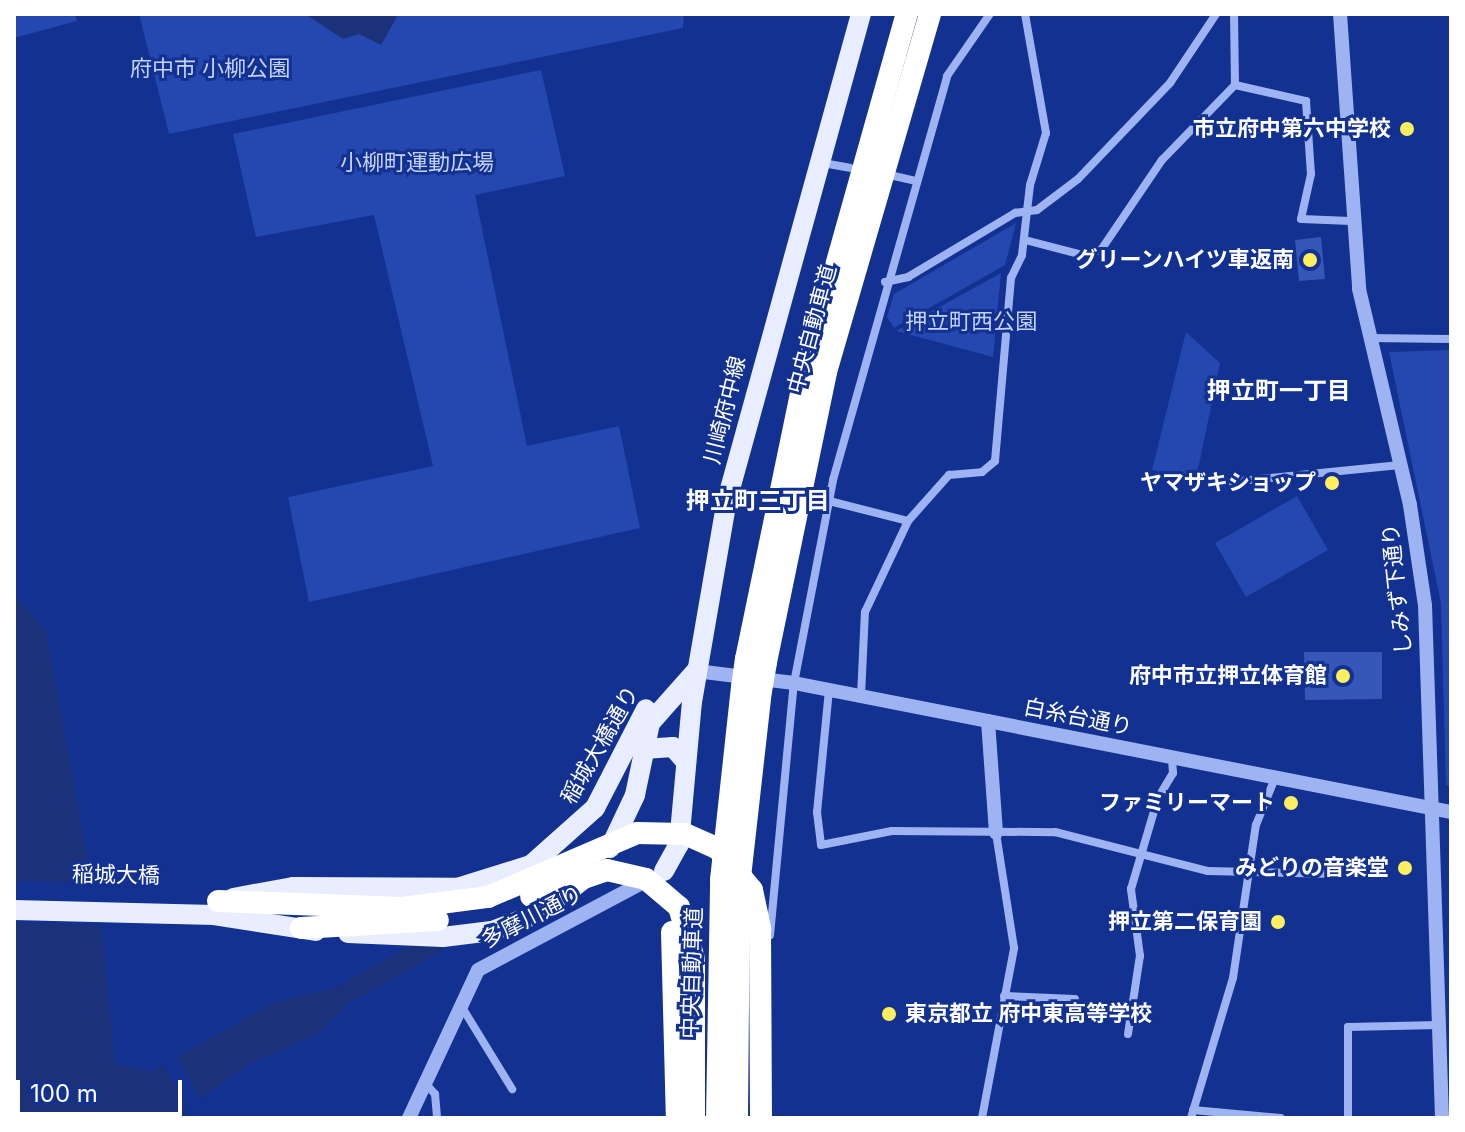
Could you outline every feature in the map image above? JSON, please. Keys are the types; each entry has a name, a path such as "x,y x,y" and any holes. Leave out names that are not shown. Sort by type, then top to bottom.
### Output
{"highway":[{"name":"中央自動車道","path":"756,661 803,383 907,14"},
{"name":"中央自動車道","path":"756,661 826,372 930,14"},
{"path":"752,689 756,661"},
{"name":"中央自動車道","path":"717,1118 721,880 752,689"},
{"name":"中央自動車道","path":"737,1118 739,886 752,689"},
{"path":"216,908 402,908 459,903 517,886 637,833 669,831 703,840 734,863 757,908 763,1117"},
{"path":"301,928 463,918 592,872 646,879 679,907 692,947 680,1115"},
{"path":"672,932 680,1115"}],"main road":[{"name":"川崎府中線","path":"664,871 679,844 696,671 727,500 861,14"},
{"name":"稲城大橋通り","path":"216,908 301,928 479,934 531,917 573,890 624,825 655,712 696,671"},
{"name":"稲城大橋通り","path":"216,908 279,888 428,890 482,883 557,848 595,808 651,700 672,679 696,671"},
{"path":"644,749 673,747 686,762"},
{"path":"664,871 672,932"},
{"path":"664,871 682,907 686,934 680,1115"},
{"name":"稲城大橋","path":"14,897 216,908"},
{"name":"稲城大橋","path":"14,910 216,908"}],"street":[{"path":"763,1117 771,919 794,683 829,501 885,282 947,76 990,14"},
{"path":"861,696 865,612 908,521 949,475 982,472 995,461 1011,278 1025,240 1026,212 1046,133 1025,14"},
{"path":"885,282 908,277 1026,212 1078,179 1135,124 1216,14"},
{"path":"1025,240 1083,255 1101,250 1162,160 1235,85 1234,14"},
{"name":"しみず下通り","path":"1340,14 1351,221 1368,338 1400,465 1425,605 1442,1118"},
{"path":"1235,85 1306,101 1311,174 1301,219 1351,221"},
{"path":"818,162 850,168"},
{"path":"894,176 915,181"},
{"path":"1368,338 1451,339"},
{"path":"1219,483 1400,465"},
{"path":"829,501 908,521"},
{"name":"白糸台通り","path":"696,671 794,683 1451,812"},
{"path":"829,690 817,812 821,845 892,831 1078,834 1145,858 1253,875 1337,874"},
{"path":"982,1118 1014,948 996,833 988,721"},
{"path":"1128,1034 1140,956 1131,889 1145,858 1158,798 1173,773 1172,757"},
{"path":"1275,778 1256,825 1253,875 1233,978 1192,1114 1281,1118"},
{"name":"多摩川通り","path":"409,1118 460,1003 484,965 664,871"},
{"path":"1004,996 1075,999"},
{"path":"460,1003 512,1089"},
{"path":"1348,1118 1348,1027 1440,1025"},
{"path":"425,1083 435,1094 437,1118"}],"green space":[{"path":"14,14 75,14 77,21 14,38"},
{"name":"府中市 小柳公園","path":"139,14 684,14 683,28 169,134"},
{"name":"小柳町運動広場","path":"541,70 565,176 475,195 527,446 619,426 640,528 309,602 288,497 433,466 374,215 256,237 233,134"},
{"path":"1016,223 1005,265 894,328 887,317 894,294"},
{"name":"押立町西公園","path":"1001,273 993,357 896,331"},
{"path":"1186,332 1220,363 1196,479 1152,470"},
{"path":"1451,350 1451,787 1446,785 1441,603 1389,352"},
{"path":"1297,496 1328,550 1246,597 1215,543"}],"shaded area":[{"path":"305,14 392,14 397,17 381,45 359,34 343,39"},
{"path":"14,595 46,630 104,948 115,1065 152,1071 273,1003 375,977 317,1035 250,1063 174,1118 14,1118"}],"pier":[{"path":"14,881 96,883 104,925 14,923"},
{"path":"176,1055 202,1101 190,1110 162,1062"}],"building":[{"name":"グリーンハイツ車返南","path":"1321,237 1325,279 1299,281 1295,240"},
{"name":"府中市立押立体育館","path":"1304,652 1382,652 1382,699 1305,700"}],"waterway":[{"path":"352,990 453,933"}],"place":[{"name":"市立府中第六中学校","path":"1407,129"},
{"name":"グリーンハイツ車返南","path":"1310,260"},
{"name":"ヤマザキショップ","path":"1332,483"},
{"name":"府中市立押立体育館","path":"1343,676"},
{"name":"ファミリーマート","path":"1291,803"},
{"name":"みどりの音楽堂","path":"1405,868"},
{"name":"押立第二保育園","path":"1278,922"},
{"name":"東京都立 府中東高等学校","path":"889,1014"}],"district":[{"name":"押立町一丁目","path":"1279,391"},
{"name":"押立町三丁目","path":"758,501"}]}
